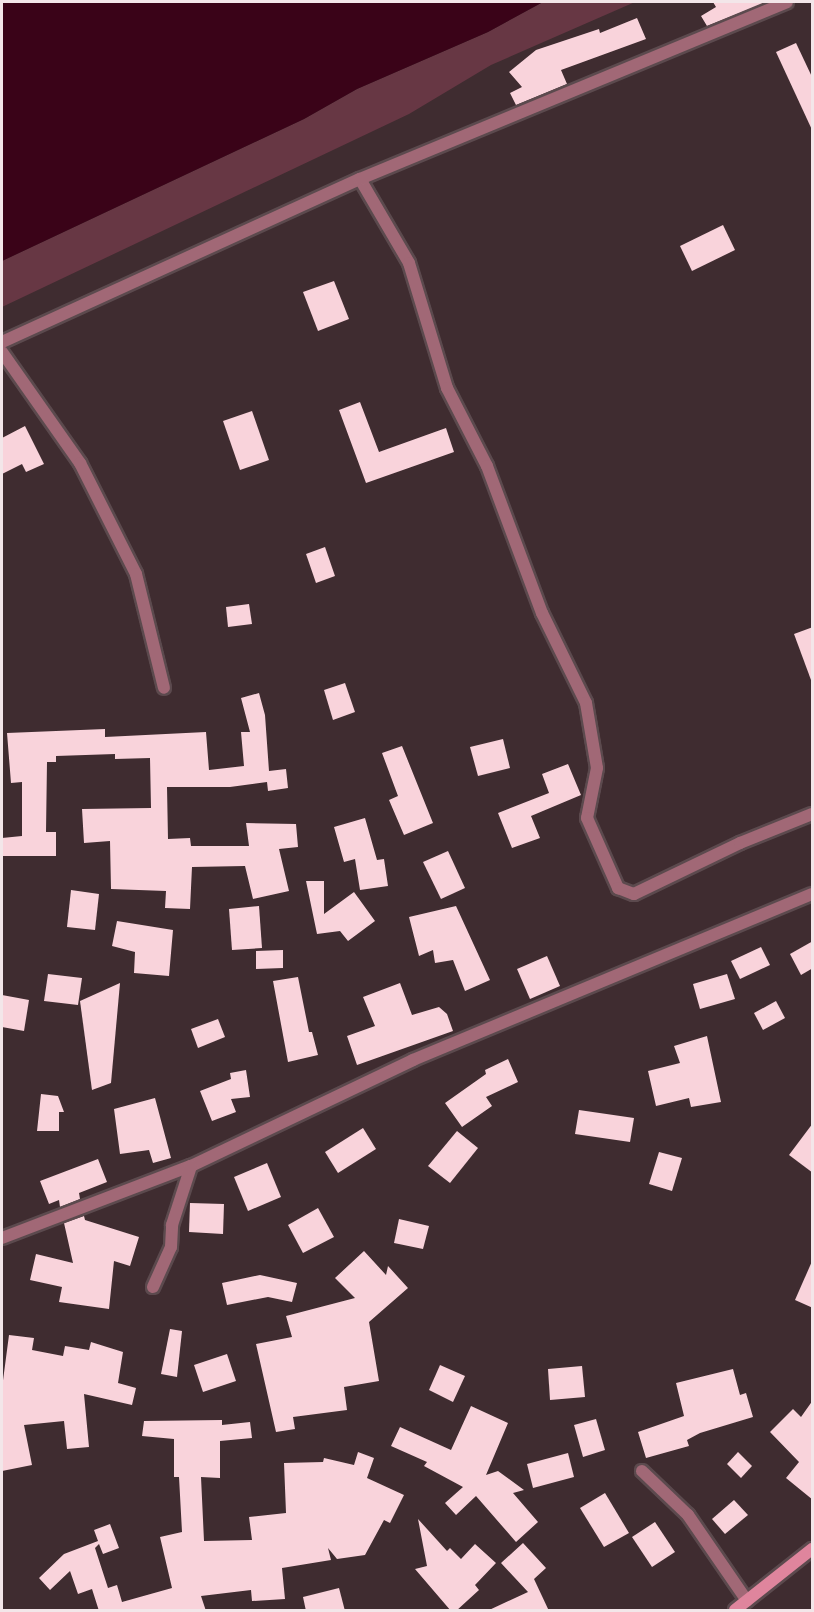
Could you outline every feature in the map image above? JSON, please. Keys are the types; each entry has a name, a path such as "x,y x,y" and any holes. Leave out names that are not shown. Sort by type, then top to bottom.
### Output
{"street":[{"path":"2,342 360,179 787,2"},
{"path":"360,179 409,263 447,388 487,466 542,613 586,703 597,768 587,818 618,888 634,894 740,843 813,814"},
{"path":"2,352 80,463 136,574 164,688"},
{"path":"2,1238 191,1166 413,1060 813,894"},
{"path":"153,1287 171,1247 172,1225 191,1166"},
{"path":"642,1471 688,1515 747,1601"},
{"path":"735,1611 813,1549"}],"shaded area":[{"path":"2,2 543,2 488,32 357,89 304,119 2,261"},
{"path":"543,2 635,2 491,65 409,114 2,307 2,261 304,119 357,89 488,32"}],"building":[{"path":"713,2 767,2 707,26 701,16 716,7"},
{"path":"637,18 646,39 561,70 567,84 516,105 510,93 522,87 509,72 536,50 599,29 600,33"},
{"path":"796,43 813,79 813,132 776,52"},
{"path":"723,225 735,250 692,271 680,246"},
{"path":"334,281 349,319 318,331 303,292"},
{"path":"360,402 379,452 446,428 454,452 366,483 339,410"},
{"path":"252,411 269,460 240,470 223,421"},
{"path":"25,426 44,464 26,472 22,464 2,474 2,438"},
{"path":"325,547 335,576 316,583 306,554"},
{"path":"249,604 252,624 228,627 226,607"},
{"path":"813,627 813,680 811,680 794,634"},
{"path":"345,683 355,712 333,720 324,690"},
{"path":"259,693 265,715 269,771 286,769 288,788 268,791 267,782 230,787 167,787 168,839 190,838 191,846 249,846 246,823 296,824 298,847 279,849 289,891 253,899 245,866 192,867 190,909 165,908 166,891 111,889 110,841 84,843 82,809 151,808 150,758 115,759 115,754 56,756 56,762 47,762 46,832 56,832 56,856 2,856 2,838 22,836 22,782 11,783 7,733 105,729 105,737 206,732 209,770 244,766 241,732 250,732 241,698"},
{"path":"503,739 510,768 478,776 470,747"},
{"path":"402,746 433,823 404,835 389,800 398,796 382,753"},
{"path":"568,764 581,795 531,816 540,838 512,848 498,813 549,793 542,774"},
{"path":"365,818 377,860 384,859 388,886 360,890 355,859 344,862 334,827"},
{"path":"448,851 465,888 441,899 423,862"},
{"path":"306,881 324,881 324,914 354,892 375,921 348,941 340,931 317,934"},
{"path":"71,890 99,894 95,930 67,927"},
{"path":"259,906 262,948 232,950 229,909"},
{"path":"456,906 490,980 465,991 453,960 435,963 433,950 419,956 409,917"},
{"path":"117,921 173,930 169,976 134,973 135,952 112,946"},
{"path":"813,941 813,968 801,975 790,954"},
{"path":"761,947 770,965 740,979 731,961"},
{"path":"283,950 283,968 256,969 256,951"},
{"path":"547,956 560,986 530,999 517,969"},
{"path":"48,974 82,978 78,1005 44,1001"},
{"path":"727,974 735,999 700,1009 693,984"},
{"path":"298,977 309,1032 312,1032 318,1055 288,1062 273,981"},
{"path":"120,983 111,1083 92,1090 80,1001"},
{"path":"400,983 412,1015 439,1007 447,1014 453,1031 357,1065 347,1036 375,1026 363,997"},
{"path":"2,995 29,1000 24,1031 2,1027"},
{"path":"776,1001 785,1018 763,1030 754,1013"},
{"path":"218,1019 225,1037 198,1048 191,1029"},
{"path":"707,1036 721,1102 691,1107 689,1098 656,1106 648,1071 680,1063 674,1046"},
{"path":"508,1059 518,1082 486,1097 492,1106 462,1127 445,1103 486,1074 485,1070"},
{"path":"246,1070 250,1097 231,1099 236,1112 212,1121 200,1091 231,1079 230,1073"},
{"path":"41,1094 58,1096 64,1112 59,1112 59,1131 37,1131"},
{"path":"155,1098 171,1158 153,1163 149,1150 120,1154 114,1109"},
{"path":"579,1110 634,1118 630,1142 575,1134"},
{"path":"813,1123 813,1173 789,1155"},
{"path":"363,1128 376,1149 338,1173 325,1152"},
{"path":"457,1131 478,1148 450,1183 428,1166"},
{"path":"659,1152 682,1158 672,1191 649,1184"},
{"path":"98,1159 107,1182 79,1193 80,1199 60,1207 59,1200 49,1204 40,1181"},
{"path":"267,1163 281,1197 248,1211 234,1177"},
{"path":"190,1203 224,1204 223,1234 189,1232"},
{"path":"318,1208 334,1237 303,1253 288,1225"},
{"path":"84,1216 85,1220 139,1237 130,1266 114,1261 109,1309 59,1302 62,1287 30,1280 36,1254 73,1263 64,1223"},
{"path":"399,1219 429,1226 423,1249 394,1243"},
{"path":"364,1251 386,1275 388,1266 408,1288 369,1322 379,1381 344,1387 347,1410 293,1417 295,1429 276,1432 256,1344 292,1337 286,1316 355,1298 335,1278"},
{"path":"813,1259 813,1308 795,1300"},
{"path":"260,1275 297,1283 292,1302 268,1297 227,1305 222,1283"},
{"path":"170,1329 182,1331 177,1377 161,1374"},
{"path":"9,1335 34,1338 32,1350 63,1356 65,1346 89,1350 91,1342 123,1352 118,1383 136,1388 132,1405 84,1394 89,1447 67,1449 64,1421 24,1425 32,1465 2,1471 2,1388"},
{"path":"227,1354 236,1381 203,1392 194,1365"},
{"path":"440,1365 465,1376 453,1402 429,1390"},
{"path":"582,1366 585,1397 550,1400 548,1369"},
{"path":"733,1369 740,1395 746,1393 753,1417 700,1433 687,1440 689,1446 646,1458 638,1432 684,1416 676,1383"},
{"path":"813,1400 813,1500 786,1478 799,1462 770,1432 793,1409 801,1417"},
{"path":"471,1406 508,1423 486,1475 498,1471 524,1490 513,1493 538,1522 516,1542 476,1496 456,1515 445,1503 463,1487 424,1466 427,1462 391,1446 400,1427 451,1450"},
{"path":"596,1419 605,1450 583,1457 574,1425"},
{"path":"222,1420 222,1425 250,1422 252,1438 220,1441 220,1478 201,1477 204,1541 252,1540 249,1517 286,1513 284,1463 323,1462 324,1458 354,1465 358,1452 374,1458 367,1478 404,1495 390,1523 384,1520 365,1555 337,1559 328,1548 331,1560 282,1568 285,1599 252,1601 251,1590 201,1596 206,1611 99,1611 92,1589 78,1594 70,1571 50,1590 39,1578 64,1554 98,1541 94,1530 110,1524 119,1548 103,1554 99,1544 95,1548 108,1588 117,1585 122,1602 172,1588 160,1537 182,1532 179,1477 174,1477 174,1439 142,1436 144,1421"},
{"path":"738,1452 752,1466 741,1478 727,1464"},
{"path":"568,1453 574,1477 533,1488 527,1464"},
{"path":"605,1493 629,1533 604,1547 580,1508"},
{"path":"734,1500 748,1515 725,1534 712,1519"},
{"path":"418,1519 447,1551 450,1548 461,1559 475,1544 496,1563 475,1585 479,1590 456,1611 451,1611 415,1569 427,1566"},
{"path":"655,1522 675,1552 652,1567 632,1537"},
{"path":"523,1543 546,1568 534,1579 549,1611 487,1611 528,1592 501,1563"},
{"path":"339,1588 345,1611 306,1611 303,1597"}]}
